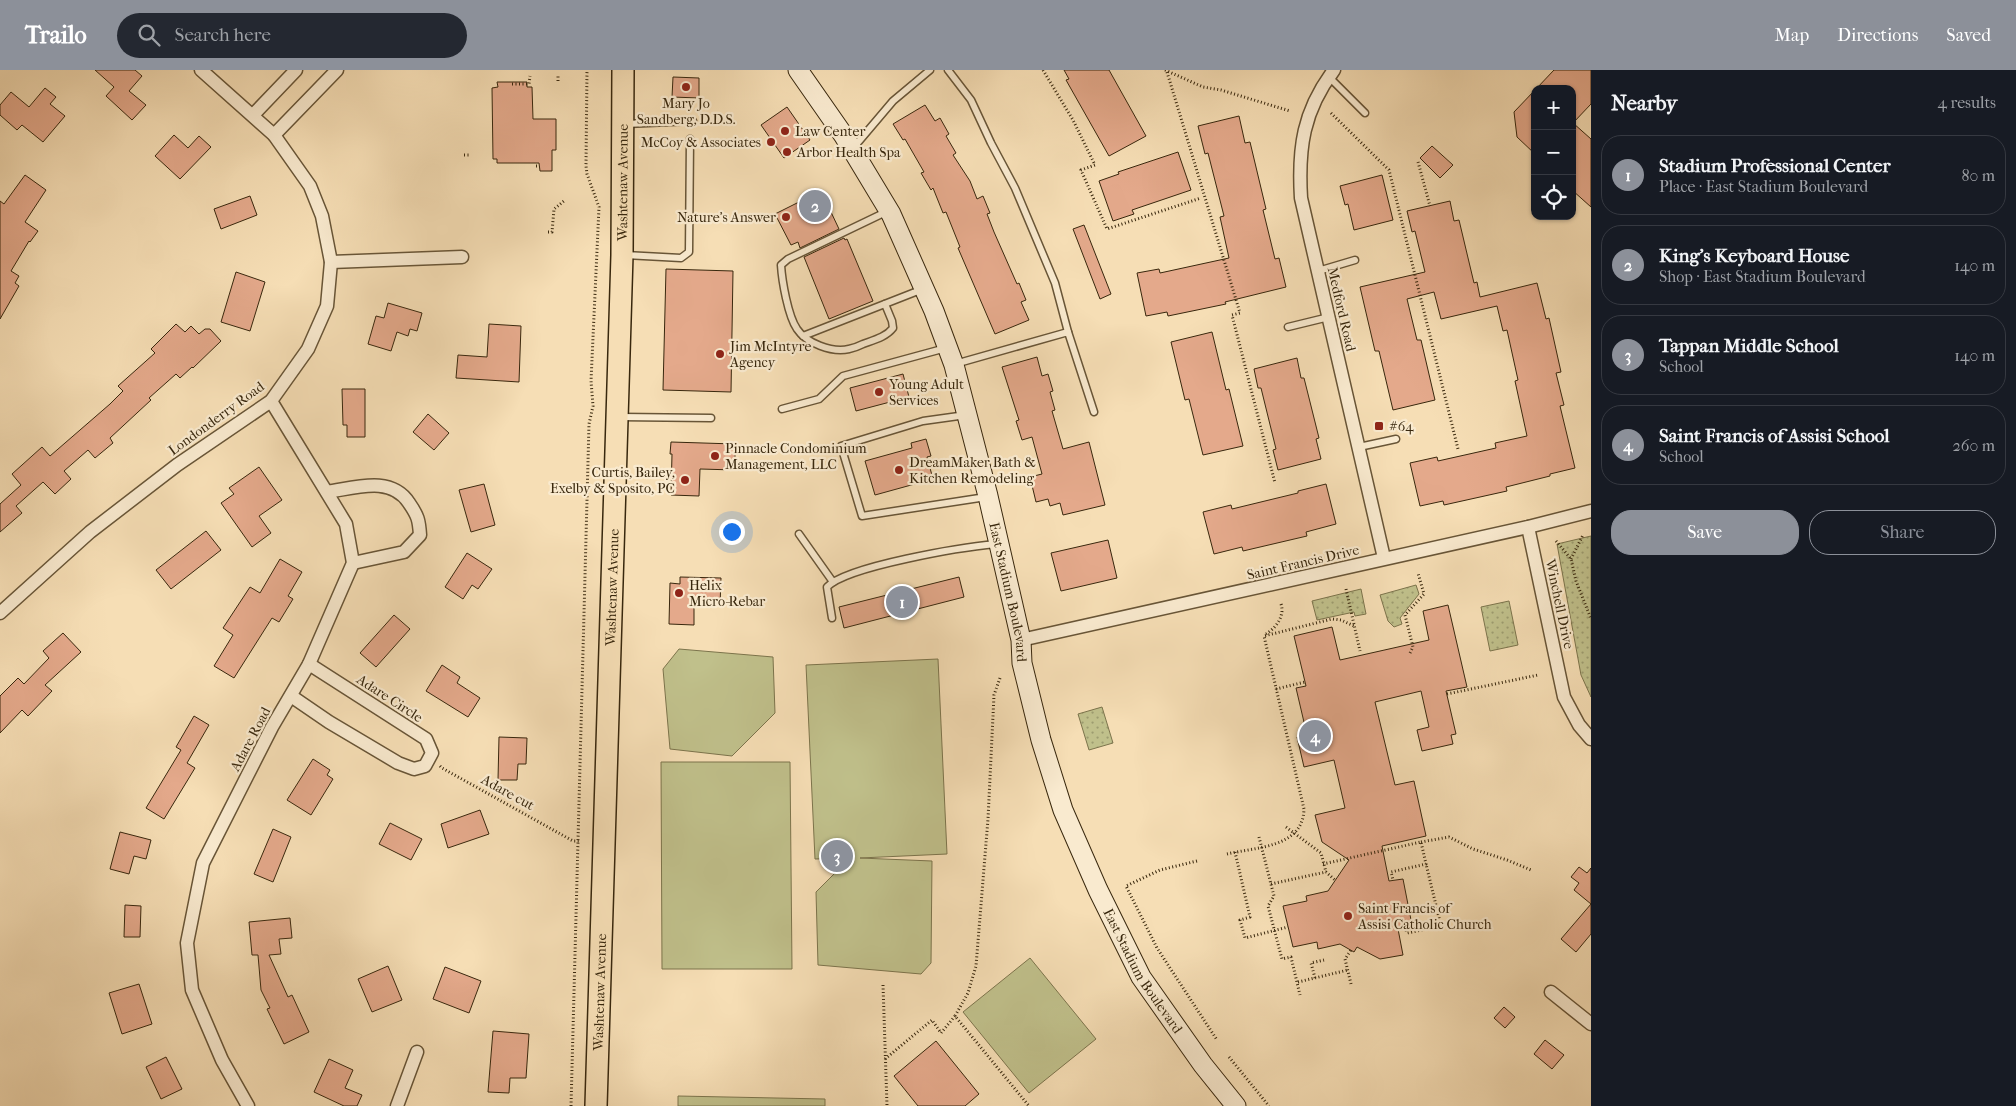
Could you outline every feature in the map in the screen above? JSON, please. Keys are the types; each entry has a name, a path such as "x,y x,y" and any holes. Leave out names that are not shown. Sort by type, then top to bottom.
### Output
{"main road":[{"name":"Washtenaw Avenue","path":"596,1106 622,255 623,70"},
{"name":"East Stadium Boulevard","path":"798,70 852,149 889,211 924,288 951,356 968,415 1000,544 1021,640 1022,662 1041,740 1063,810 1098,890 1141,976 1203,1065 1236,1106"}],"street":[{"name":"Londonderry Road","path":"0,613 98,526 177,465 271,400 308,348 327,306 331,262 322,216 310,186 274,135 201,70"},
{"path":"253,115 296,70"},
{"path":"274,135 337,70"},
{"name":"Medford Road","path":"1331,74 1315,100 1302,140 1299,167 1301,198 1384,558"},
{"path":"331,262 462,257"},
{"path":"271,400 346,524 353,563 404,552 420,535 419,518 406,498 394,488 377,484 327,492"},
{"name":"Saint Francis Drive","path":"1021,640 1528,527 1591,511"},
{"name":"Winchell Drive","path":"1528,527 1564,697 1579,725 1591,739"},
{"name":"Adare Road","path":"248,1106 222,1060 192,990 187,943 203,862 272,727 309,664 353,563"},
{"name":"Adare Circle","path":"309,664 426,740 432,753"},
{"path":"291,696 329,722 398,763 414,769 425,766 432,753"},
{"path":"1551,992 1591,1024"},
{"path":"398,1106 417,1052"}],"lane":[{"path":"852,149 893,101 930,70"},
{"path":"948,70 971,100 990,143 1015,188 1055,283 1068,332 1094,412"},
{"path":"1331,74 1365,113"},
{"path":"623,125 693,121"},
{"path":"622,255 681,258 689,252 690,139"},
{"path":"885,304 893,328 888,334 848,350 820,345 803,336 792,320 781,265 788,259 889,211"},
{"path":"1318,271 1355,260"},
{"path":"803,336 924,288"},
{"path":"1288,327 1329,318"},
{"path":"782,409 819,399 843,376 1068,332"},
{"path":"968,415 924,421 842,446 862,516 988,496"},
{"path":"616,416 711,418"},
{"path":"1359,447 1396,439"},
{"path":"799,534 832,582"},
{"path":"832,618 827,588 832,582 850,573 955,548 1000,544"}],"path":[{"path":"572,1106 589,424 593,406 591,382 599,207 586,166 587,70"},
{"path":"1043,70 1073,120 1095,165 1081,170 1107,229 1201,198"},
{"path":"1166,71 1203,87 1221,90 1290,111"},
{"path":"1166,71 1240,313 1232,315 1275,482"},
{"path":"512,84 529,84 530,76"},
{"path":"558,76 558,82"},
{"path":"1331,113 1389,170 1458,449"},
{"path":"464,154 471,155"},
{"path":"1418,162 1430,206"},
{"path":"548,232 552,232 554,209 564,201"},
{"path":"1571,560 1583,535"},
{"path":"1556,541 1571,560 1576,581 1591,619"},
{"path":"1410,652 1413,647 1405,615 1424,594 1418,573"},
{"path":"1346,589 1360,651"},
{"path":"1264,636 1278,623 1283,610 1281,604"},
{"path":"1264,636 1332,619 1341,620 1354,626"},
{"path":"1227,854 1286,840 1294,834 1302,822 1304,809 1264,636"},
{"path":"1447,694 1538,675"},
{"path":"884,1059 932,1020 941,1032 955,1016 968,993 976,966 988,819 994,695 1000,678"},
{"path":"1276,689 1305,682"},
{"name":"Adare cut","path":"432,753 442,768 573,842 579,841"},
{"path":"1286,828 1321,853 1326,872 1336,881"},
{"path":"1259,836 1274,896 1268,906 1282,959 1291,957 1300,995"},
{"path":"1324,864 1449,836 1474,849 1531,870"},
{"path":"1405,927 1407,934 1441,926 1421,842"},
{"path":"1235,852 1250,917 1240,920 1245,938 1288,927"},
{"path":"1197,861 1160,870 1126,886 1156,948 1217,1040"},
{"path":"1393,880 1391,872 1426,864"},
{"path":"1271,884 1326,872"},
{"path":"1350,984 1346,959 1351,950"},
{"path":"1314,978 1311,963 1324,960"},
{"path":"1297,982 1348,970"},
{"path":"883,985 886,1106"},
{"path":"955,1016 1029,1106"},
{"path":"1229,1057 1269,1106"}],"green space":[{"path":"1591,536 1591,697 1581,675 1557,544"},
{"path":"1416,585 1419,594 1400,618 1402,624 1394,627 1388,621 1380,595"},
{"path":"1361,589 1366,614 1355,616 1354,612 1317,620 1312,601"},
{"path":"1509,601 1518,645 1490,651 1481,607"},
{"path":"679,649 773,657 775,713 732,756 670,749 663,669"},
{"path":"938,659 947,854 860,858 932,861 931,963 921,974 818,965 816,892 850,858 815,859 806,665"},
{"path":"1102,707 1113,743 1089,750 1078,714"},
{"path":"661,762 790,762 792,969 662,969"},
{"path":"1030,958 1096,1039 1029,1093 963,1012"},
{"path":"678,1096 825,1099 825,1106 678,1106"}],"building":[{"path":"95,70 135,70 142,76 129,91 146,105 132,120 106,96 114,87"},
{"path":"1064,70 1109,70 1146,136 1109,156 1066,80 1069,79"},
{"path":"1554,70 1591,70 1591,104 1576,120 1576,85 1540,85"},
{"name":"Mary Jo Sandberg, D.D.S.","path":"673,77 699,78 699,98 672,97"},
{"path":"497,82 527,82 527,87 532,87 533,119 556,119 556,150 552,150 552,171 540,171 539,163 497,163 497,159 493,159 492,88 498,87"},
{"path":"45,88 56,97 50,104 65,116 43,142 22,125 17,130 0,115 0,105 11,92 29,107"},
{"path":"1531,94 1531,150 1517,137 1514,112"},
{"path":"925,105 935,121 940,118 949,134 946,136 956,153 953,155 970,181 977,199 983,196 990,213 987,214 994,232 1026,300 1021,302 1029,320 995,334 958,248 960,247 946,212 943,213 933,188 931,190 921,173 924,172 905,139 903,140 893,124"},
{"name":"Law Center","path":"787,107 810,140 784,158 761,125"},
{"path":"1239,116 1245,143 1250,142 1266,209 1263,210 1275,259 1279,258 1286,287 1225,302 1226,304 1168,316 1167,312 1146,316 1137,273 1159,269 1160,273 1229,258 1220,217 1224,216 1208,153 1205,154 1198,126"},
{"path":"1576,126 1591,139 1591,207 1576,194"},
{"path":"174,135 188,148 199,136 211,147 180,179 155,156"},
{"path":"1432,146 1453,165 1440,178 1420,158"},
{"path":"1178,152 1191,190 1132,210 1134,214 1113,221 1099,181 1119,174 1118,172"},
{"path":"25,175 46,190 25,222 38,231 29,241 11,271 19,276 15,283 19,286 0,319 0,201 4,204"},
{"path":"1382,175 1393,220 1354,230 1348,204 1345,205 1340,186"},
{"path":"821,191 839,229 800,248 798,242 791,245 775,214"},
{"path":"250,196 257,215 221,229 214,209"},
{"path":"1450,201 1454,221 1459,220 1474,283 1477,282 1480,297 1537,283 1546,319 1549,318 1561,372 1556,373 1564,405 1560,406 1575,468 1506,487 1507,491 1444,505 1443,501 1420,506 1410,463 1437,457 1438,461 1496,448 1495,443 1527,436 1515,381 1518,380 1507,330 1503,331 1497,306 1441,319 1434,292 1407,299 1417,340 1421,340 1435,400 1393,410 1379,351 1375,351 1360,287 1425,272 1415,231 1412,232 1407,211"},
{"path":"1084,225 1111,294 1100,299 1073,229"},
{"path":"844,238 845,240 847,239 873,301 829,319 804,257"},
{"path":"666,269 733,271 731,392 663,390"},
{"path":"236,272 265,282 250,331 221,322"},
{"path":"388,303 422,313 417,331 410,329 408,336 397,332 391,351 368,344 376,316 384,318"},
{"path":"176,324 185,332 191,326 199,334 205,329 210,329 221,341 193,368 180,378 176,374 149,398 151,400 110,438 113,443 95,458 88,450 64,471 71,479 55,494 43,482 16,506 22,513 0,532 0,504 21,485 12,474 42,447 50,456 110,404 123,391 118,386 155,353 151,349"},
{"path":"489,324 521,326 519,382 456,378 458,355 487,357"},
{"path":"1212,332 1226,390 1229,389 1243,446 1203,455 1189,399 1185,400 1171,342"},
{"path":"1037,357 1042,376 1048,374 1053,391 1050,392 1055,410 1052,411 1063,449 1089,442 1105,505 1063,515 1060,503 1050,506 1048,499 1036,502 1030,477 1042,474 1032,437 1022,440 1016,421 1019,420 1002,367"},
{"path":"1297,358 1319,438 1316,439 1321,459 1278,470 1273,450 1276,449 1261,388 1258,388 1254,369"},
{"name":"Young Adult Services","path":"903,374 909,397 856,411 850,388"},
{"path":"342,389 365,389 365,437 347,437 347,425 343,425"},
{"path":"428,414 449,433 434,450 413,432"},
{"name":"DreamMaker Bath & Kitchen Remodeling","path":"926,439 931,456 927,457 933,479 875,495 865,461 912,448 911,443"},
{"path":"671,442 735,444 735,470 700,469 699,496 671,495"},
{"path":"259,467 282,500 259,516 271,533 252,547 221,503 234,494 229,488"},
{"path":"484,484 495,525 471,532 459,490"},
{"path":"1326,484 1336,524 1306,532 1307,536 1243,551 1242,547 1214,554 1203,512 1231,505 1232,509 1298,493 1298,491"},
{"path":"206,531 221,550 171,589 156,570"},
{"path":"1108,540 1117,578 1061,591 1051,553"},
{"path":"467,553 492,569 478,589 472,585 463,599 445,587"},
{"path":"280,559 302,572 288,596 293,599 279,622 272,618 234,678 214,666 233,635 223,628 250,587 260,593"},
{"path":"680,577 721,578 720,605 694,604 694,625 669,624 670,583 680,584"},
{"path":"959,577 964,597 844,628 839,607"},
{"path":"1448,605 1467,687 1446,691 1456,734 1451,735 1453,744 1422,751 1417,730 1429,727 1421,691 1375,702 1395,785 1414,781 1426,836 1382,846 1389,881 1403,879 1412,925 1398,929 1403,955 1380,959 1357,947 1354,952 1340,944 1318,949 1317,942 1293,947 1283,906 1307,901 1306,896 1328,891 1349,860 1322,842 1315,815 1345,808 1334,760 1304,767 1297,737 1307,735 1296,688 1306,686 1294,636 1332,627 1340,660 1429,640 1423,611"},
{"path":"394,615 410,629 376,667 360,653"},
{"path":"63,633 81,652 45,685 52,691 28,716 22,710 0,733 0,696 18,678 24,684 49,658 43,651"},
{"path":"442,665 460,677 457,683 480,698 468,717 426,691"},
{"path":"194,716 209,725 187,763 195,768 164,819 146,808 181,750 176,747"},
{"path":"499,737 527,738 526,764 518,764 517,780 498,780"},
{"path":"313,759 330,770 327,775 333,779 311,815 287,800"},
{"path":"480,810 489,834 448,848 441,824"},
{"path":"390,823 422,839 411,860 379,844"},
{"path":"273,829 291,837 273,882 254,874"},
{"path":"120,832 151,840 146,859 134,856 129,874 110,869"},
{"path":"1579,867 1587,873 1591,868 1591,904 1574,890 1579,883 1571,877"},
{"path":"1591,904 1591,934 1576,952 1561,939"},
{"path":"125,905 141,906 140,937 124,937"},
{"path":"290,918 292,938 279,939 281,954 269,955 288,997 292,995 309,1032 284,1044 267,1009 270,1008 261,990 258,955 252,955 249,922"},
{"path":"388,966 402,1000 372,1012 358,979"},
{"path":"445,967 481,981 469,1013 433,999"},
{"path":"139,984 152,1024 122,1034 109,993"},
{"path":"1504,1007 1515,1017 1505,1028 1494,1018"},
{"path":"493,1031 529,1034 526,1078 510,1078 509,1093 488,1092"},
{"path":"1545,1040 1564,1055 1552,1069 1534,1054"},
{"path":"936,1041 979,1094 965,1106 918,1106 894,1076"},
{"path":"166,1057 182,1089 161,1099 146,1067"},
{"path":"329,1059 353,1070 345,1088 362,1095 357,1106 344,1106 314,1092"}],"place":[{"name":"Mary Jo Sandberg, D.D.S.","path":"686,87"},
{"name":"Law Center","path":"785,131"},
{"name":"McCoy & Associates","path":"771,142"},
{"name":"Arbor Health Spa","path":"787,152"},
{"name":"King's Keyboard House","path":"815,206"},
{"name":"Nature's Answer","path":"786,217"},
{"name":"Jim McIntyre Agency","path":"720,354"},
{"name":"Young Adult Services","path":"879,392"},
{"name":"#64","path":"1379,426"},
{"name":"Pinnacle Condominium Management, LLC","path":"715,456"},
{"name":"DreamMaker Bath & Kitchen Remodeling","path":"899,470"},
{"name":"Curtis, Bailey, Exelby & Sposito, PC","path":"685,480"},
{"name":"Helix Micro-Rebar","path":"679,593"},
{"name":"Stadium Professional Center","path":"902,602"},
{"name":"Saint Francis of Assisi School","path":"1315,736"},
{"name":"Tappan Middle School","path":"837,856"},
{"name":"Saint Francis of Assisi Catholic Church","path":"1348,916"}]}
